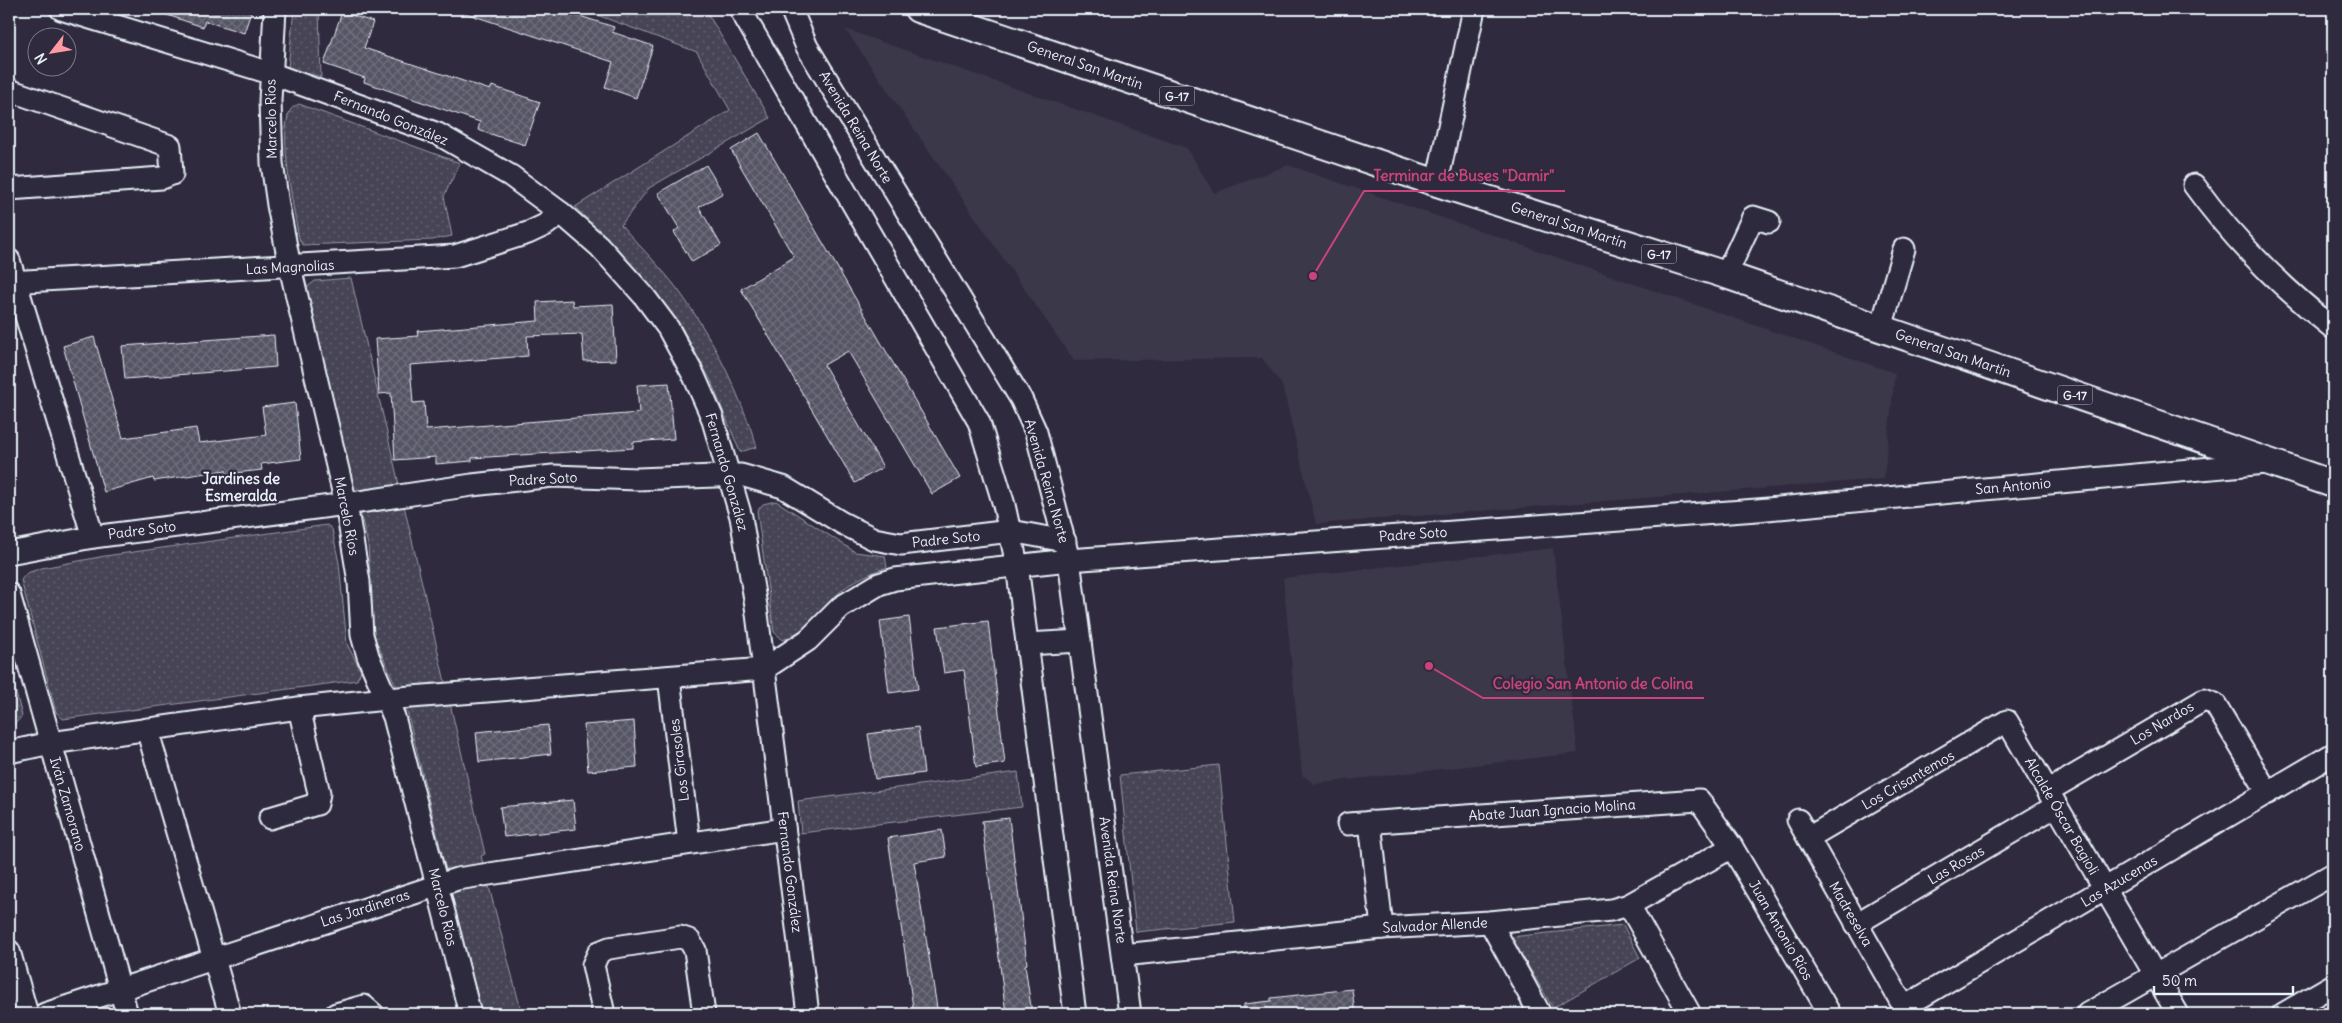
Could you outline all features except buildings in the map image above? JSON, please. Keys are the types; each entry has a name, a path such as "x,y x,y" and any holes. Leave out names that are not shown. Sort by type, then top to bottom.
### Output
{"main road":[{"name":"General San Martín","path":"918,9 1437,183 1726,274 2333,484"}],"street":[{"name":"Fernando González","path":"61,9 270,73 438,134 511,176 560,212 599,246 644,296 668,328 694,376 712,416 730,476 746,544 808,1014"},
{"name":"Marcelo Ríos","path":"275,9 270,73 272,164 290,268 346,504 359,582 362,636 394,716 470,1014"},
{"path":"740,9 979,422 1011,531 1017,566 1075,1014"},
{"name":"Avenida Reina Norte","path":"791,9 807,47 1021,399 1036,432 1067,550 1130,1014"},
{"path":"1437,183 1474,9"},
{"path":"9,90 170,146 172,174 162,178 9,189"},
{"path":"2194,185 2218,219 2248,250 2309,309 2333,328"},
{"name":"Las Magnolias","path":"13,282 290,268 455,256 528,233 545,225 560,212"},
{"path":"1726,274 1753,217 1770,222"},
{"path":"1881,328 1904,249"},
{"path":"9,260 13,282 93,537"},
{"name":"San Antonio","path":"1757,510 2269,463"},
{"name":"Padre Soto","path":"9,554 93,537 346,504 472,485 553,476 638,479 741,475 783,487 874,540 901,544 1011,531 1067,550 1757,510"},
{"path":"9,752 51,743 299,708 386,699 764,669 800,646 841,607 879,584 895,579 1017,566 1067,550"},
{"name":"Iván Zamorano","path":"9,594 127,1014"},
{"path":"1027,644 1080,641"},
{"name":"Los Girasoles","path":"670,677 689,843"},
{"name":"Los Nardos","path":"2052,798 2204,700 2210,701 2218,709 2268,792"},
{"path":"270,818 317,804 319,793 299,708"},
{"name":"Alcalde Óscar Bagioli","path":"2007,721 2178,1014"},
{"name":"Los Crisantemos","path":"1803,829 2007,721"},
{"path":"147,729 230,1014"},
{"name":"Las Azucenas","path":"1904,1008 2333,754"},
{"name":"Las Rosas","path":"1856,924 2052,798"},
{"name":"Abate Juan Ignacio Molina","path":"1348,824 1699,800 1732,847"},
{"path":"1370,822 1382,928"},
{"name":"Las Jardineras","path":"45,1014 437,884 474,876 784,829"},
{"name":"Madreselva","path":"1803,829 1904,1008"},
{"name":"Salvador Allende","path":"1123,954 1382,928 1490,922 1611,910 1629,905 1732,847"},
{"name":"Juan Antonio Ríos","path":"1732,847 1830,1014"},
{"path":"2088,1014 2333,874"},
{"path":"1629,905 1690,1014"},
{"path":"1490,922 1540,1014"},
{"path":"604,1014 593,965 599,952 609,948 680,937 689,940 695,950 704,1014"},
{"path":"9,951 27,1014"},
{"path":"2283,1014 2333,985"},
{"path":"336,1014 364,1006 373,1014"}],"shaded area":[{"path":"294,9 319,9 321,77 288,68"},
{"path":"581,9 705,9 770,118 649,188 621,225 671,281 708,335 727,371 757,447 740,452 710,379 681,326 630,265 575,207 730,110 697,52"},
{"path":"845,29 1187,148 1214,193 1288,165 1895,373 1884,479 1316,524 1282,385 1262,358 1074,361"},
{"path":"299,104 460,163 444,196 452,236 432,240 302,245 299,238 286,154 287,121 290,111"},
{"path":"351,278 485,854 481,856 522,1014 481,1014 407,711 376,641 371,622 368,545 306,288 315,281"},
{"path":"776,501 855,552 885,556 887,567 847,586 800,631 783,640 774,632 757,511 763,504"},
{"path":"327,525 332,529 339,563 347,644 361,671 357,680 63,719 56,712 21,580 27,573 42,568 105,556"},
{"path":"1553,548 1578,753 1314,784 1302,775 1283,578"},
{"path":"9,666 22,716 15,724 9,726"},
{"path":"1219,765 1235,922 1136,932 1120,775"},
{"path":"1018,772 1022,807 801,833 798,801"},
{"path":"1623,925 1640,958 1553,1008 1511,937"}],"place":[{"name":"Terminar de Buses \"Damir\"","path":"1313,276"},
{"name":"Colegio San Antonio de Colina","path":"1429,666"}],"district":[{"name":"Jardines de Esmeralda","path":"241,486"}]}
